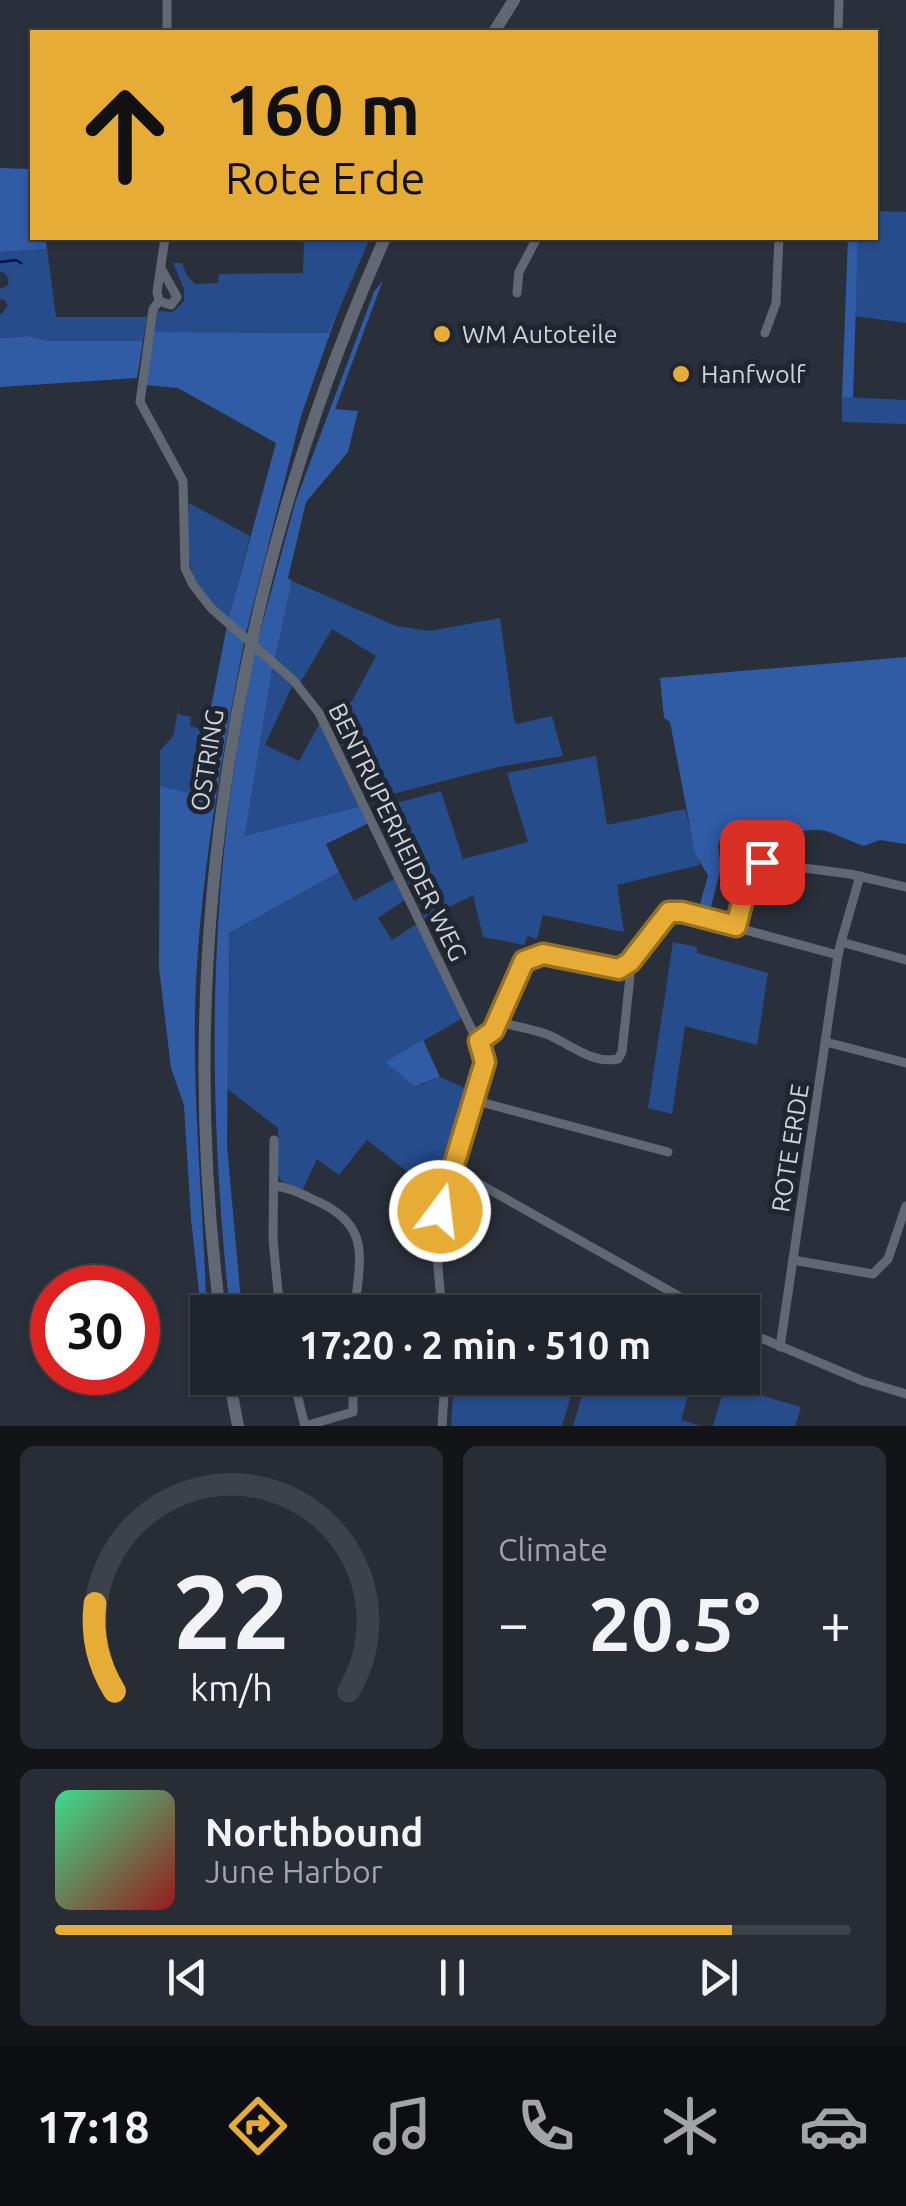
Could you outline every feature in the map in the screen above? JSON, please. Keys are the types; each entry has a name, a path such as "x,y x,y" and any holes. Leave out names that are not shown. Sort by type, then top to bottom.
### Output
{"main road":[{"path":"495,30 514,0"},
{"name":"OSTRING","path":"218,1295 208,1186 204,1053 207,945 226,780 254,620 284,508 320,396 384,240"},
{"path":"232,1395 238,1426"}],"street":[{"path":"167,0 167,30"},
{"path":"838,0 838,30"},
{"path":"161,268 178,294 171,305 159,301 157,292 165,240"},
{"path":"517,293 519,272 536,240"},
{"path":"766,332 776,304 779,240"},
{"name":"BENTRUPERHEIDER WEG","path":"159,301 153,309 140,402 181,472 185,568 202,596 294,680 320,713 479,1041 485,1062 451,1168 436,1233 441,1295"},
{"path":"736,926 754,863 860,876 906,887"},
{"name":"ROTE ERDE","path":"780,1347 838,955 860,876"},
{"path":"479,1041 490,1034 520,966 530,957 543,954 613,969 624,967 669,912 682,912 838,955"},
{"path":"841,942 906,960"},
{"path":"496,1022 547,1034 581,1053 618,1060 630,976 624,967"},
{"path":"826,1042 906,1063"},
{"path":"473,1100 668,1152"},
{"path":"274,1140 279,1295"},
{"path":"451,1168 677,1295"},
{"path":"274,1186 339,1212 354,1228 358,1251 356,1295"},
{"path":"793,1260 873,1274 888,1259 906,1206"},
{"path":"760,1338 863,1381 906,1394"},
{"path":"298,1395 305,1426 352,1412 352,1395"},
{"path":"442,1426 444,1395"}],"shaded area":[{"path":"0,168 30,169 30,240 45,240 47,249 0,252"},
{"path":"878,211 906,212 906,323 855,316 858,240 878,240"},
{"path":"304,240 369,240 329,333 154,332 157,311 173,312 184,301 184,289 173,263 182,263 195,284 218,283 219,274 303,273"},
{"path":"848,240 858,240 853,398 842,397"},
{"path":"47,249 56,317 147,317 143,341 0,338 0,315 8,306 0,299 0,289 9,280 0,272 0,252"},
{"path":"383,280 335,409 358,411 348,452 306,502 275,659 257,643 296,500 374,292"},
{"path":"340,305 301,416 246,633 228,620 276,443 178,388 145,385 154,332 328,333"},
{"path":"27,336 48,341 143,341 137,378 0,387 0,338"},
{"path":"842,397 906,400 906,424 842,422"},
{"path":"189,503 250,536 228,620 203,593 191,568 187,539"},
{"path":"292,581 396,626 430,631 500,618 514,720 517,724 552,716 563,756 498,767 369,800 328,718 352,701 376,656 332,629 300,683 275,659"},
{"path":"227,626 244,642 214,811 196,982 195,1078 206,1295 199,1295 184,1105 171,1068 159,968 160,786 204,797 208,766 200,763"},
{"path":"255,651 273,665 245,836 361,806 369,823 326,844 339,872 229,933 227,1146 240,1295 229,1295 217,1133 215,1013 220,892"},
{"path":"906,657 906,844 880,840 864,846 822,830 785,832 751,823 733,824 724,827 718,846 721,868 709,914 698,911 708,876 695,853 670,722 664,718 660,678"},
{"path":"273,665 293,684 265,745 299,761 320,723 361,806 245,837"},
{"path":"180,700 178,714 191,717 190,726 206,730 200,763 208,765 204,798 160,786 160,751 173,736"},
{"path":"596,756 607,825 685,809 700,865 617,885 624,932 543,915 537,939 528,936 524,945 483,937 473,895 425,919 374,809 441,791 463,859 528,842 507,773"},
{"path":"339,872 354,901 396,878 406,899 378,918 392,940 418,923 463,1018 386,1062 420,1085 440,1077 472,1091 438,1196 367,1140 339,1175 317,1159 302,1191 281,1181 278,1128 225,1087 229,933"},
{"path":"673,942 697,947 697,953 768,973 757,1045 685,1026 672,1114 648,1108"},
{"path":"423,1040 440,1077 415,1086 385,1062"},
{"path":"453,1395 571,1395 562,1426 451,1426"},
{"path":"582,1395 688,1395 681,1420 701,1426 573,1426"},
{"path":"722,1395 760,1395 801,1407 795,1426 713,1426"}],"waterway":[{"path":"0,262 21,263"}],"place":[{"name":"WM Autoteile","path":"442,334"},
{"name":"Hanfwolf","path":"681,374"}],"route":[{"path":"440,1211 485,1062 479,1041 493,1031 502,1003 524,961 543,954 619,969 630,962 669,912 736,926 752,865 762,862"}]}
